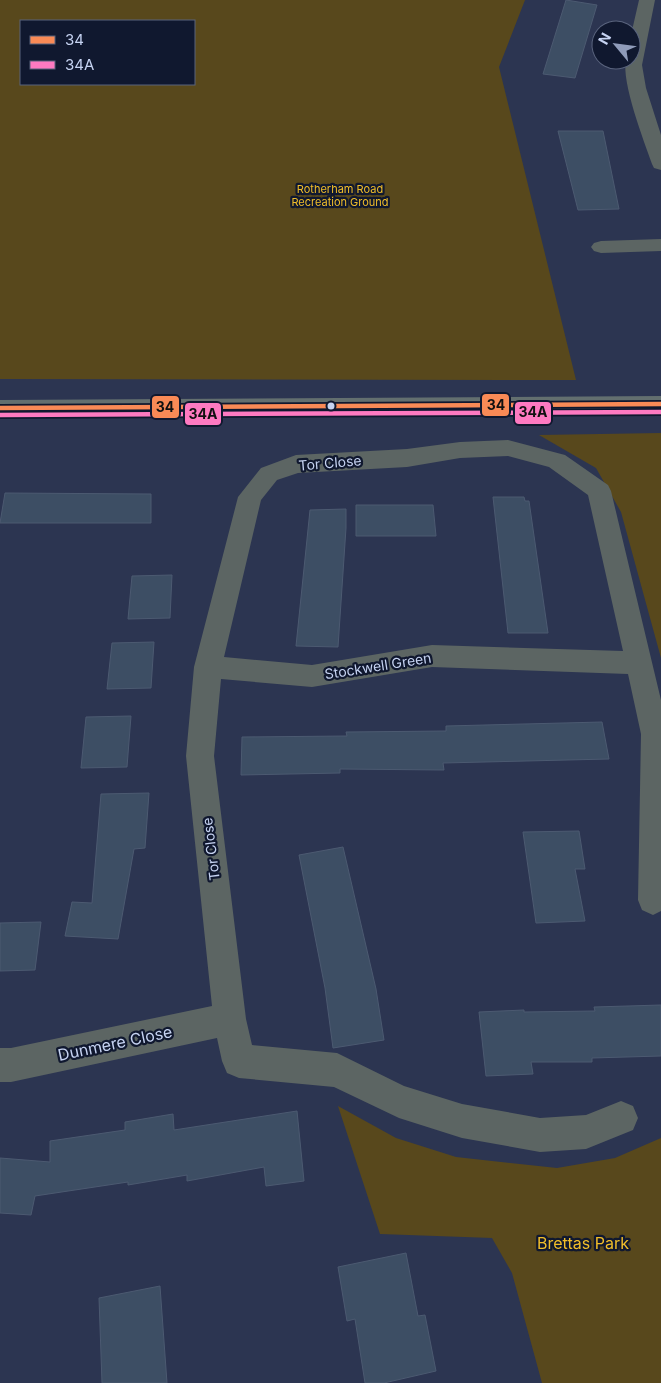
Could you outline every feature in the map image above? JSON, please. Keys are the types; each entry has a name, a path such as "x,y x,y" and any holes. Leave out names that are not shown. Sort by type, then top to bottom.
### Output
{"main road":[{"path":"0,408 661,404"}],"street":[{"path":"647,0 633,65 645,88 661,164"},
{"path":"601,247 661,245"},
{"name":"Tor Close","path":"621,1118 586,1132 540,1135 462,1121 399,1101 337,1070 240,1061 230,1019 200,756 208,667 250,497 269,474 296,464 407,458 460,450 508,448 557,461 599,491 655,734 653,900"},
{"name":"Stockwell Green","path":"208,667 312,676 432,656 638,663"},
{"name":"Dunmere Close","path":"0,1065 11,1065 230,1019"}],"green space":[{"name":"Rotherham Road Recreation Ground","path":"0,0 525,0 499,67 576,380 0,379"},
{"path":"661,433 661,658 621,512 596,468 539,435"},
{"name":"Brettas Park","path":"338,1106 396,1138 456,1157 557,1168 615,1158 661,1138 661,1383 542,1383 512,1273 492,1238 380,1234"}],"building":[{"path":"566,0 597,5 575,78 543,74"},
{"path":"558,131 603,131 619,209 578,210"},
{"path":"5,493 151,494 151,523 0,523"},
{"path":"493,497 524,497 525,501 529,501 548,633 508,633"},
{"path":"356,505 433,505 436,536 356,536"},
{"path":"346,509 338,647 296,646 310,510"},
{"path":"172,575 170,618 128,619 132,576"},
{"path":"154,642 151,688 107,689 112,643"},
{"path":"131,716 127,767 81,768 86,717"},
{"path":"602,722 609,759 443,763 444,770 340,769 340,773 241,775 242,737 347,736 346,732 446,731 446,726"},
{"path":"149,793 145,848 134,849 118,939 65,936 72,902 92,903 101,794"},
{"path":"579,831 585,869 575,869 585,921 536,923 523,832"},
{"path":"343,847 376,989 384,1040 333,1048 325,988 299,855"},
{"path":"41,922 35,970 0,971 0,923"},
{"path":"661,1005 661,1056 592,1058 592,1062 531,1062 533,1074 486,1076 479,1012 524,1010 524,1012 595,1011 594,1007"},
{"path":"297,1111 304,1181 266,1186 264,1167 187,1181 187,1175 128,1185 128,1182 35,1196 31,1215 0,1213 0,1158 50,1162 50,1141 125,1130 125,1122 173,1114 174,1130"},
{"path":"406,1253 418,1316 425,1315 436,1371 384,1383 365,1383 355,1319 347,1321 338,1267"},
{"path":"160,1286 167,1383 102,1383 99,1298"}],"transit line":[{"name":"34","path":"0,408 661,404"},
{"name":"34A","path":"0,415 661,412"}]}
